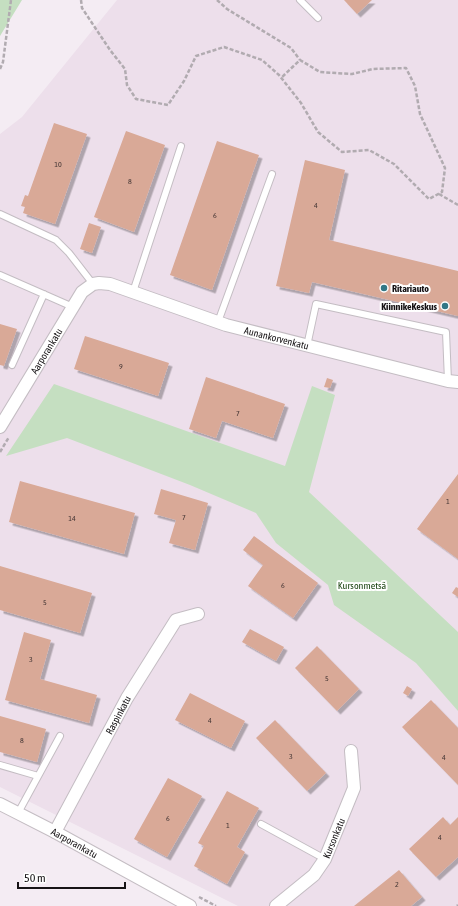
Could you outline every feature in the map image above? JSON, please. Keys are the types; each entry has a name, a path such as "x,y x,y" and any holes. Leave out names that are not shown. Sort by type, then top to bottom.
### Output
{"street":[{"name":"Aunankorvenkatu","path":"96,283 110,284 218,322 307,346 453,381"},
{"name":"Aarporankatu","path":"0,428 4,412 82,292 96,283"},
{"name":"Raspinkatu","path":"55,832 127,698 176,620 198,614"},
{"name":"Kursonkatu","path":"276,906 314,875 325,859 354,788 351,751"},
{"name":"Aarporankatu","path":"0,804 55,832 190,906"}],"lane":[{"path":"300,0 318,18"},
{"path":"133,292 181,146"},
{"path":"218,322 272,174"},
{"path":"0,214 56,240 70,253 96,283"},
{"path":"0,275 73,307"},
{"path":"12,365 44,294"},
{"path":"307,346 316,304 446,332 453,381"},
{"path":"18,813 60,736"},
{"path":"0,765 38,776"},
{"path":"261,824 325,859"}],"path":[{"path":"0,69 3,62 11,0"},
{"path":"81,0 82,8 110,50 125,69 127,86 136,98 168,105 184,81 196,56 224,46 262,60 281,78 301,103 318,132 342,152 369,150 394,164 429,199 442,192 445,168 420,114 415,86 406,68 373,69 352,74 320,72 300,60 291,48 227,9 217,0"},
{"path":"281,78 300,60"},
{"path":"438,194 458,205"},
{"path":"0,452 12,432"}],"shaded area":[{"path":"117,0 458,0 458,906 238,906 0,787 0,134 22,117"}],"green space":[{"path":"0,0 22,0 0,36"},
{"name":"Kursonmetsä","path":"54,384 285,466 312,386 335,395 309,492 458,632 458,711 416,663 334,605 328,585 276,543 256,513 190,485 67,438 6,456"}],"building":[{"path":"344,0 372,0 357,14"},
{"path":"54,123 87,134 55,224 23,213 25,207 21,206 25,195 28,196"},
{"path":"126,131 165,145 134,232 94,217"},
{"path":"217,141 259,155 212,290 170,275"},
{"path":"305,160 345,170 329,240 458,271 458,316 312,282 309,293 276,286"},
{"path":"89,223 101,227 92,253 80,249"},
{"path":"0,324 17,329 4,366 0,365"},
{"path":"85,336 169,363 158,396 74,369"},
{"path":"206,377 285,404 273,438 222,421 216,438 189,429"},
{"path":"327,378 333,380 330,388 324,387"},
{"path":"458,474 458,559 417,529"},
{"path":"20,481 135,513 124,554 9,522"},
{"path":"161,489 208,503 195,550 169,543 176,520 154,514"},
{"path":"254,536 318,583 293,618 248,586 263,565 243,550"},
{"path":"0,566 92,593 80,633 0,610"},
{"path":"456,587 458,588 458,597 452,593"},
{"path":"250,629 284,647 276,661 242,642"},
{"path":"24,632 51,640 40,679 97,695 89,723 5,700"},
{"path":"317,646 359,689 337,711 295,668"},
{"path":"407,686 412,689 408,696 403,693"},
{"path":"190,693 245,721 231,748 175,720"},
{"path":"431,700 458,728 458,785 402,727"},
{"path":"0,716 46,729 37,762 0,752"},
{"path":"275,720 326,773 307,791 256,738"},
{"path":"168,778 202,796 167,857 134,839"},
{"path":"227,791 259,808 237,847 245,852 227,884 194,866 204,846 198,843"},
{"path":"443,817 450,825 458,817 458,857 436,877 409,849"},
{"path":"399,870 422,897 411,906 354,906"}],"place":[{"name":"Ritariauto","path":"384,288"},
{"name":"KiinnikeKeskus","path":"445,306"}]}
